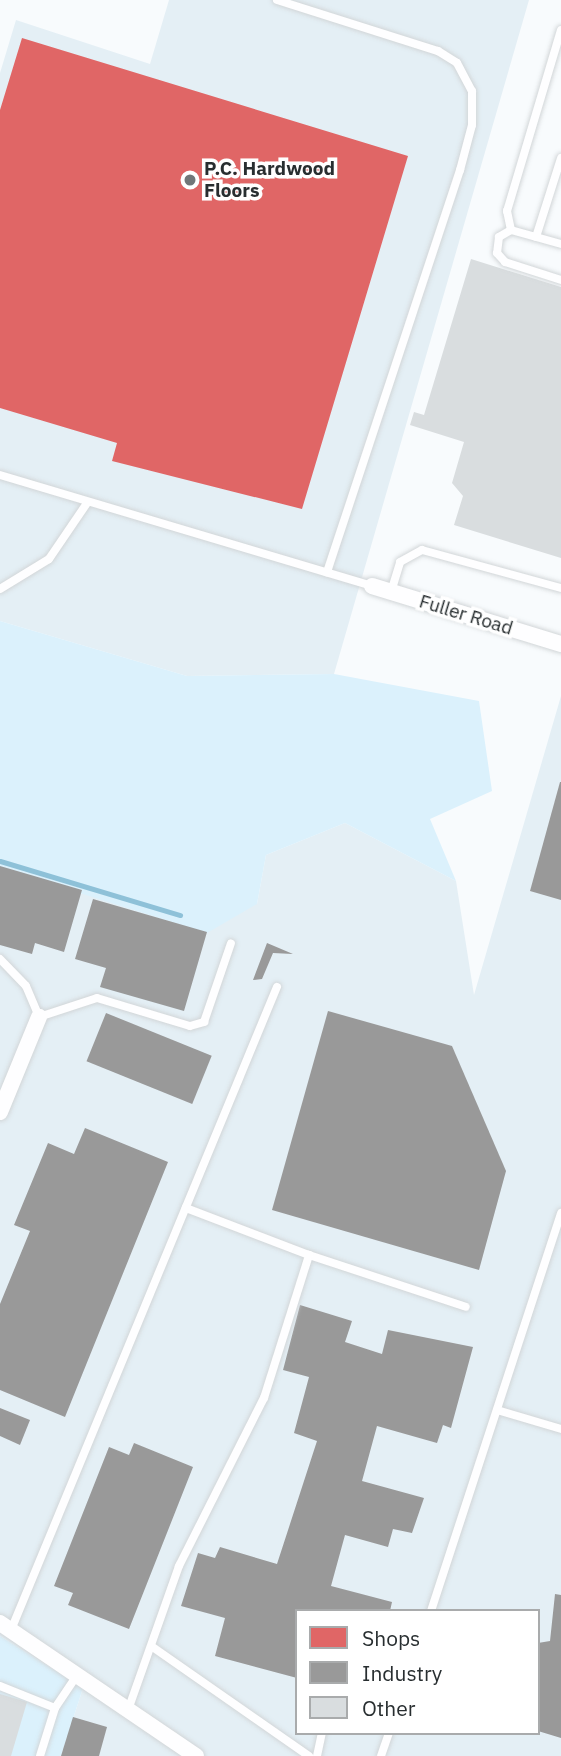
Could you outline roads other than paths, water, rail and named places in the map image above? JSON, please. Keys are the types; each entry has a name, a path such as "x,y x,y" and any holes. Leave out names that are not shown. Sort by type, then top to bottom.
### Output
{"street":[{"name":"Fuller Road","path":"372,586 561,644"},
{"path":"0,1112 39,1017"},
{"path":"5,1626 197,1756"}],"lane":[{"path":"277,0 438,51 457,63 472,91 472,125 460,170 327,573"},
{"path":"511,230 507,211 561,30"},
{"path":"536,237 561,158"},
{"path":"560,241 511,230 499,237 497,253 505,262 561,280"},
{"path":"0,475 372,586"},
{"path":"0,589 49,559 87,503"},
{"path":"391,592 400,562 422,550 561,588"},
{"path":"0,959 26,986 39,1017 97,998 198,1025 230,943"},
{"path":"5,1626 186,1208 277,987"},
{"path":"186,1208 309,1255 466,1307"},
{"path":"432,1609 561,1213"},
{"path":"128,1710 154,1648 179,1566 264,1398 309,1255"},
{"path":"497,1410 561,1429"},
{"path":"154,1648 309,1756"},
{"path":"40,1756 55,1708 77,1675"},
{"path":"0,1686 55,1708"},
{"path":"317,1756 322,1735"},
{"path":"381,1756 388,1735"}],"waterway":[{"path":"0,861 180,915"}],"place":[{"name":"P.C. Hardwood Floors","path":"190,180"}]}
